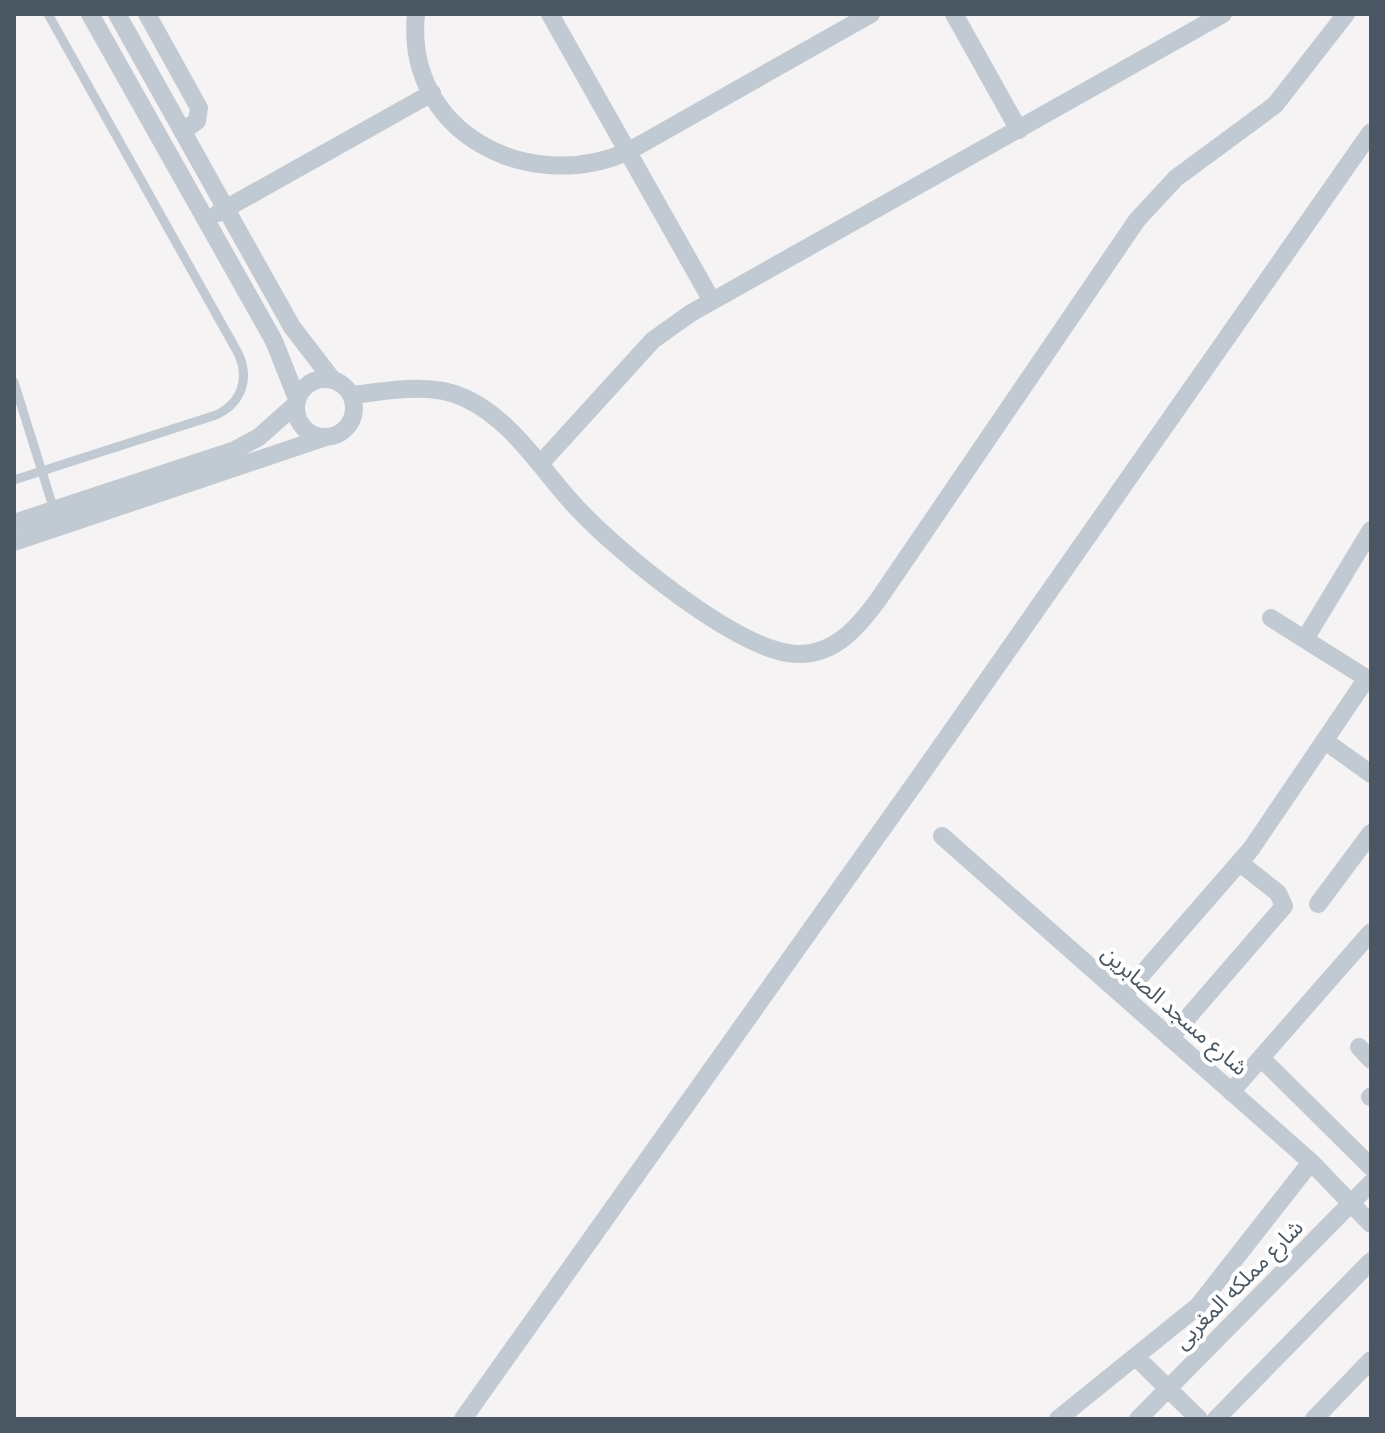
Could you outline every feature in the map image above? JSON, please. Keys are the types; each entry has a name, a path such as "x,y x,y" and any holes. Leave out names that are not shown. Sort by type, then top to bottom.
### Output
{"street":[{"path":"90,14 274,341 302,427 323,438"},
{"path":"117,14 300,342 332,379 352,395 419,389 466,399 510,431 614,546 735,631 795,654 819,651 841,641 857,628 1137,220 1176,178 1275,105 1346,14"},
{"path":"147,14 199,108 197,121 183,131"},
{"path":"416,14 417,47 432,93 443,110 472,139 490,151 528,165 549,168 590,165 629,151 871,14"},
{"path":"550,14 712,301"},
{"path":"954,14 1019,130"},
{"path":"541,463 653,340 712,301 1223,14"},
{"path":"206,220 432,93"},
{"path":"463,1419 925,769 1371,132"},
{"path":"14,523 235,450 259,437 296,402 306,385 332,379"},
{"path":"14,542 340,434 352,421 352,395"},
{"path":"1305,639 1371,530"},
{"path":"1123,996 1240,863 1325,741 1367,673 1271,618"},
{"path":"1325,741 1371,774"},
{"path":"1318,904 1371,833"},
{"name":"شارع مسجد الصابرين","path":"942,836 1311,1162 1371,1224"},
{"path":"1170,1038 1284,906 1278,893 1240,863"},
{"path":"1231,1092 1371,932"},
{"path":"1261,1058 1371,1167"},
{"path":"1058,1419 1198,1306 1311,1162"},
{"name":"شارع مملكه المغربى","path":"1138,1419 1371,1183"},
{"path":"1216,1419 1371,1261"},
{"path":"1136,1357 1199,1419"},
{"path":"1314,1419 1371,1360"}],"lane":[{"path":"14,480 224,411 240,394 244,378 238,353 48,14"},
{"path":"14,382 54,510"}]}
